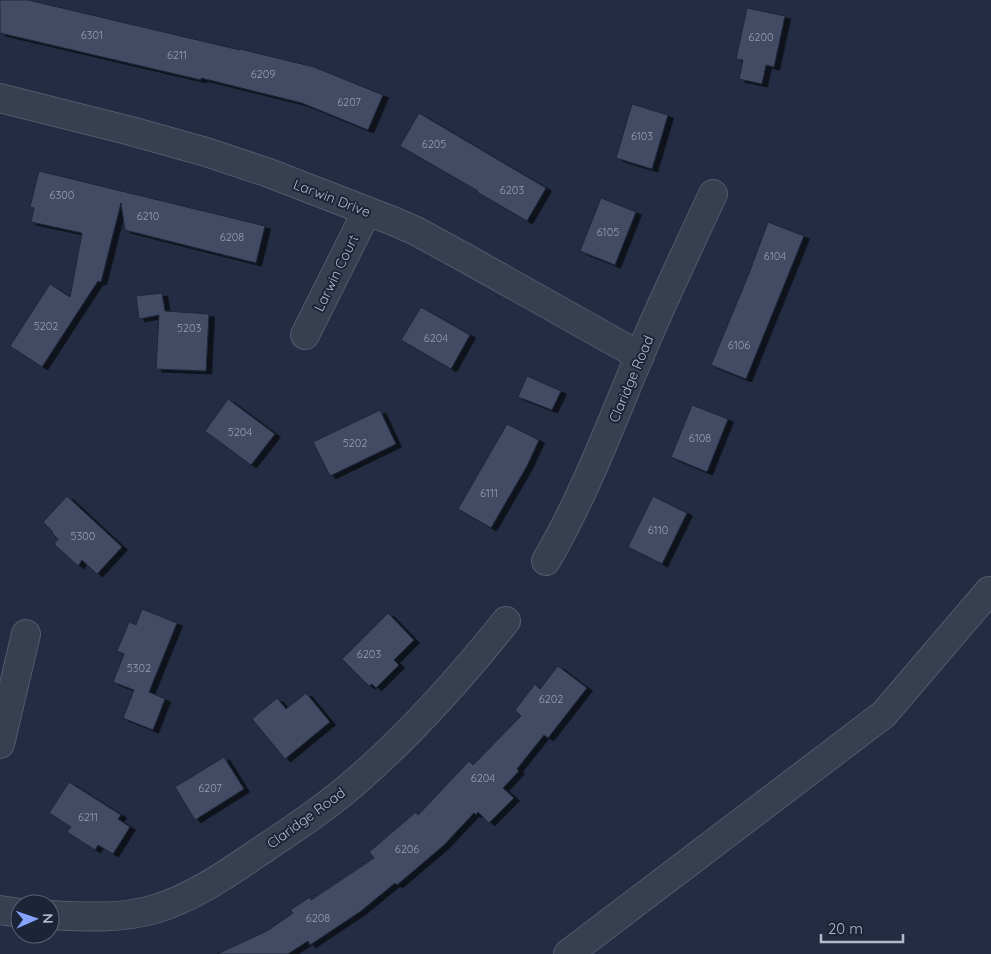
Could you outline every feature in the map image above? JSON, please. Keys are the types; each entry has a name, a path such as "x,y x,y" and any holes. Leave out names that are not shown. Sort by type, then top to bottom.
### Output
{"street":[{"name":"Larwin Drive","path":"0,98 122,128 206,152 367,211 416,231 640,356"},
{"name":"Claridge Road","path":"546,561 561,535 602,449 640,356 713,194"},
{"name":"Larwin Court","path":"306,335 367,211"},
{"path":"568,954 884,714 988,591"},
{"name":"Claridge Road","path":"60,915 107,916 154,909 175,902 236,868 299,825 361,777 428,712 506,621"},
{"path":"0,744 26,634"}],"building":[{"path":"0,0 28,0 314,67 383,95 368,130 302,103 201,78 201,80 0,33"},
{"path":"747,8 785,16 774,67 766,65 762,84 739,79 743,60 736,59"},
{"path":"632,104 668,115 652,169 616,158"},
{"path":"419,113 546,188 527,221 400,146"},
{"path":"39,171 265,226 256,263 125,230 121,203 101,282 98,281 42,367 10,346 50,284 70,297 82,233 31,222 34,208 30,207"},
{"path":"601,198 636,212 615,265 580,251"},
{"path":"768,222 804,236 746,379 711,365"},
{"path":"162,293 165,311 209,314 206,371 156,369 159,315 139,319 136,296"},
{"path":"421,307 470,335 451,369 401,340"},
{"path":"527,376 561,391 552,410 518,397"},
{"path":"228,399 275,434 251,465 205,431"},
{"path":"692,405 728,419 707,472 671,457"},
{"path":"380,410 396,444 330,476 313,442"},
{"path":"507,424 539,440 527,466 491,528 458,509"},
{"path":"67,496 122,547 97,574 82,560 78,566 54,544 58,539 43,522"},
{"path":"653,496 687,513 662,564 628,547"},
{"path":"142,609 177,623 149,692 165,699 153,730 123,718 134,690 113,682 124,654 117,651 129,622 136,625"},
{"path":"388,613 414,640 394,660 399,665 376,688 372,684 369,686 342,659"},
{"path":"558,666 587,688 548,738 544,735 517,769 519,771 503,788 514,798 489,823 478,812 476,815 474,813 444,845 397,885 395,883 361,911 310,945 308,941 288,954 217,954 267,931 293,913 290,910 310,897 311,900 374,858 369,852 416,812 418,815 469,761 473,765 521,716 515,710 535,684 540,689"},
{"path":"306,693 330,722 285,759 252,719 277,698 286,709"},
{"path":"224,757 244,789 195,820 175,787"},
{"path":"69,782 121,815 118,819 130,827 113,854 98,845 95,850 67,832 71,827 49,813"}]}
